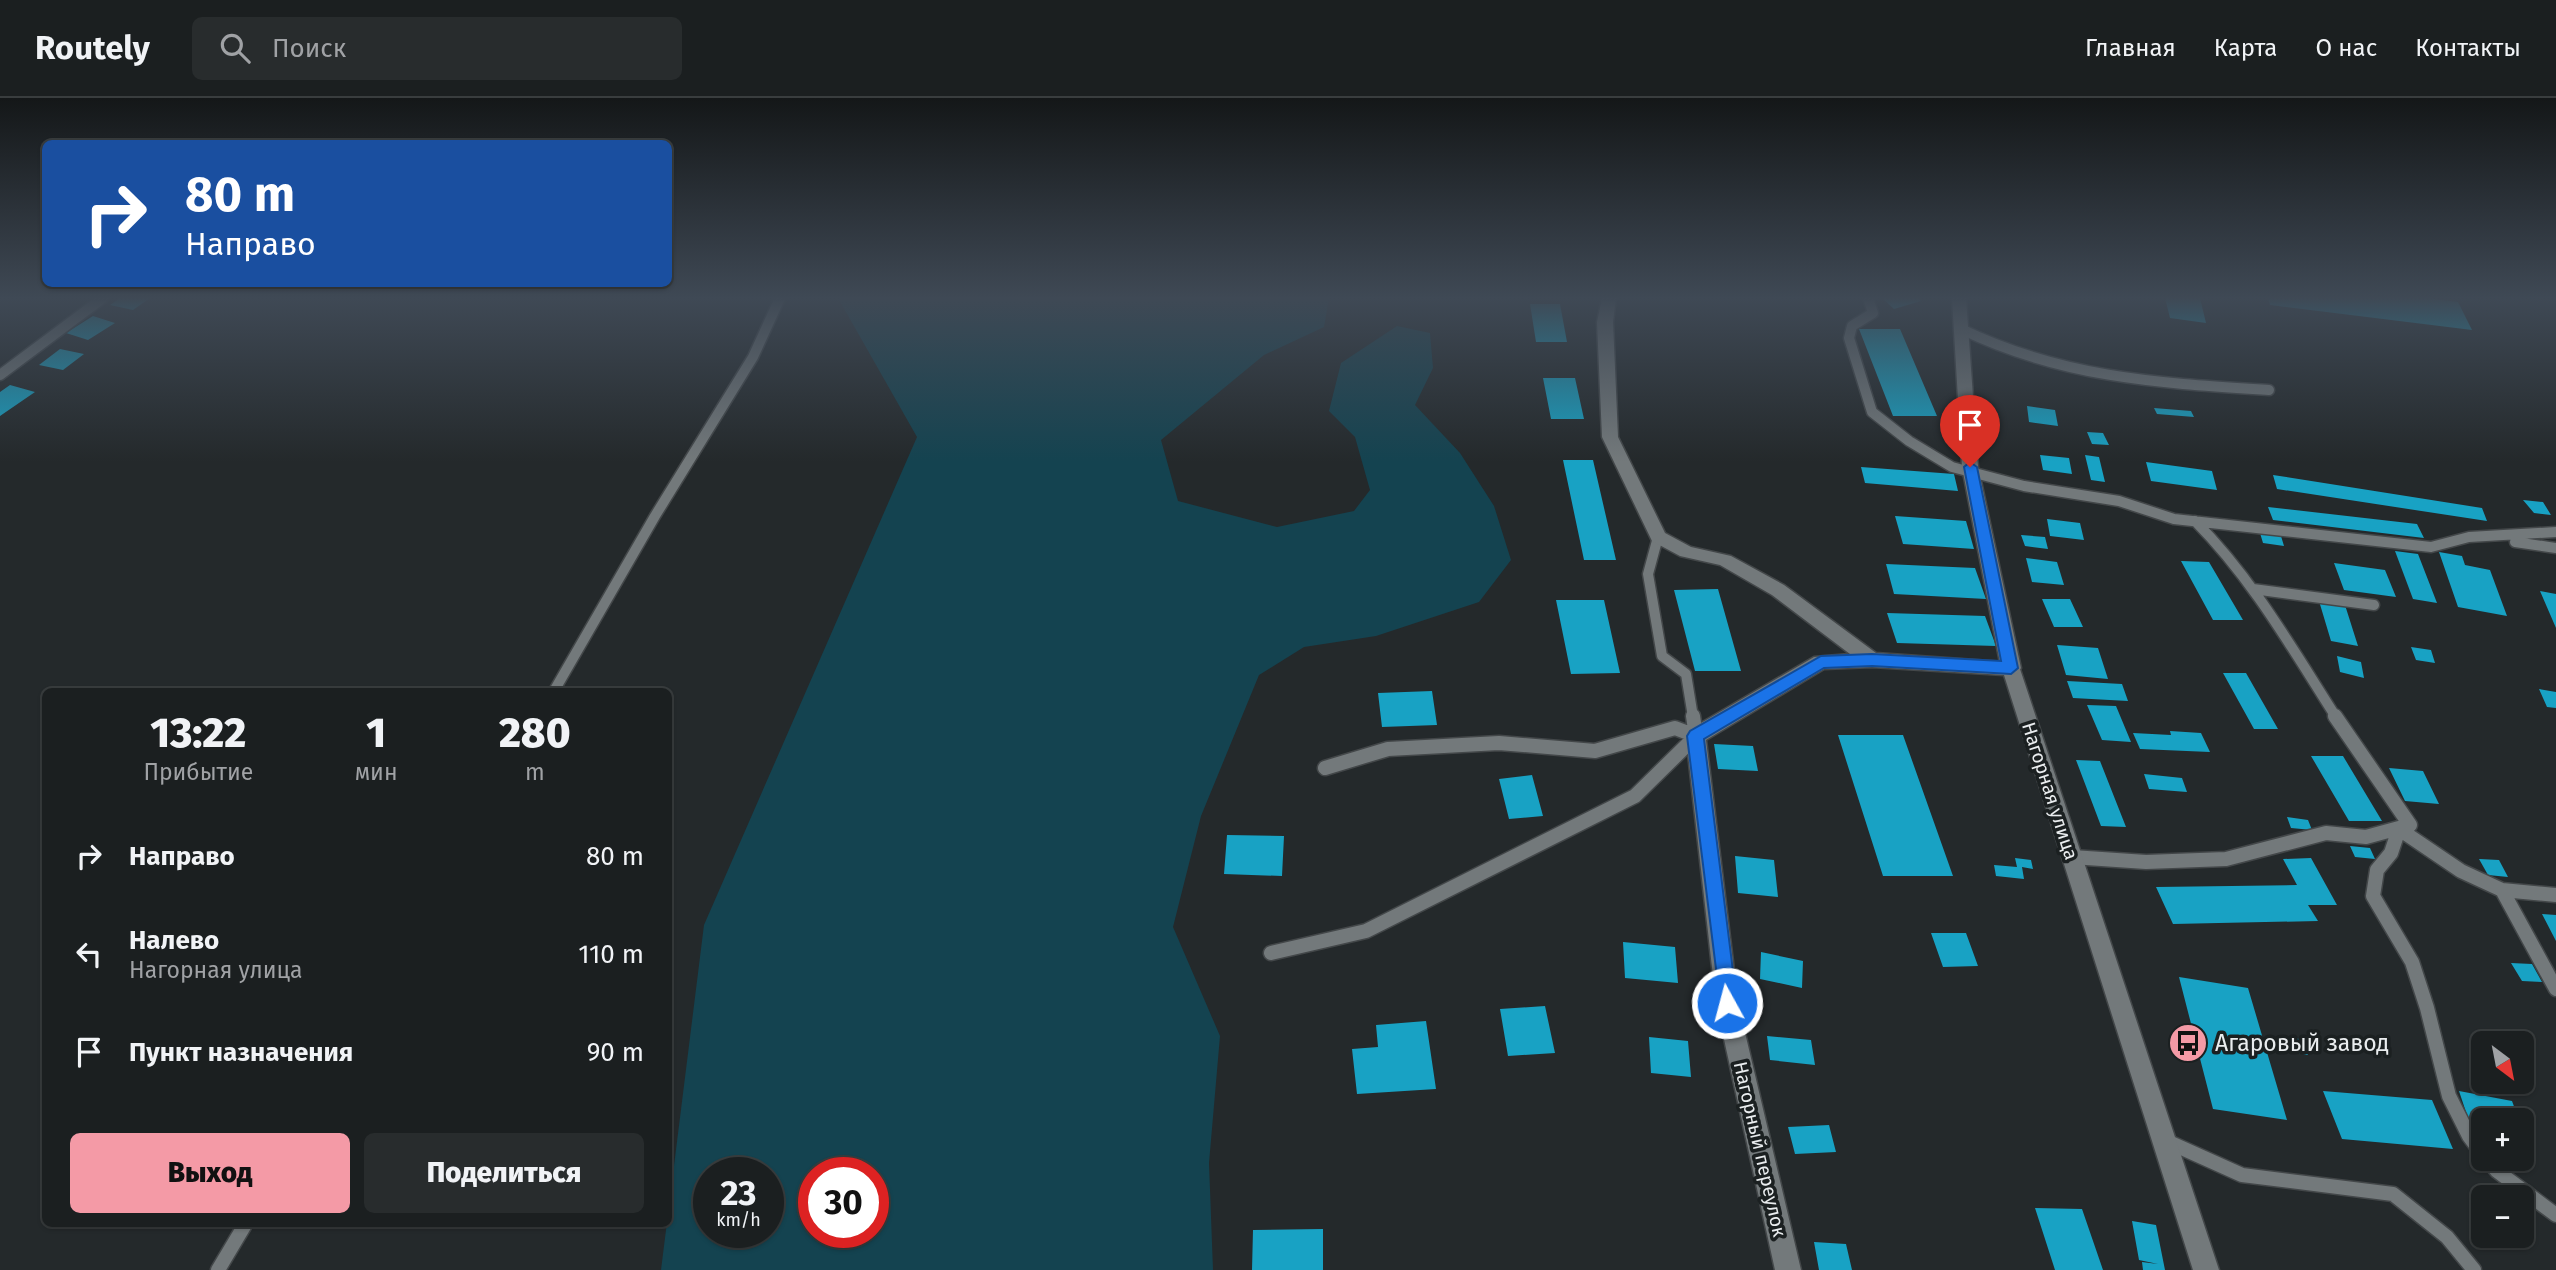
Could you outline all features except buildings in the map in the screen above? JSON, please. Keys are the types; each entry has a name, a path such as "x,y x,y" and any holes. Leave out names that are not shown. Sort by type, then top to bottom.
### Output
{"street":[{"path":"1606,353 1610,437 1658,537 1686,552 1726,560 1778,590 1872,660"},
{"name":"Нагорная улица","path":"1963,353 1972,473 2011,668 2206,1270"},
{"path":"1696,736 1821,662 1872,660 2011,668"},
{"name":"Нагорный переулок","path":"1696,736 1727,1003 1788,1270"}],"lane":[{"path":"0,375 30,353"},
{"path":"556,688 655,516 755,353"},
{"path":"1853,353 1871,412 1909,441 1942,461 1972,473 2034,488 2119,501 2174,519 2431,547 2469,537 2556,532"},
{"path":"2016,353 2085,373 2269,390"},
{"path":"2072,857 2146,862 2226,859 2326,832 2366,838 2410,825 2367,765 2253,589 2217,542 2195,521"},
{"path":"1658,537 1648,574 1662,656 1686,674 1696,736"},
{"path":"2469,537 2556,548"},
{"path":"2253,589 2374,605"},
{"path":"1325,768 1388,749 1499,743 1595,751 1675,728 1696,736"},
{"path":"1271,953 1366,931 1635,796 1696,736"},
{"path":"2399,829 2445,864 2502,890 2556,895"},
{"path":"2399,829 2391,853 2377,870 2373,896 2402,941 2421,984 2451,1106 2471,1141"},
{"path":"2502,890 2556,989"},
{"path":"2164,1140 2242,1175 2393,1194 2447,1237 2474,1270"},
{"path":"2497,1171 2556,1214"},
{"path":"218,1270 244,1227"}],"shaded area":[{"path":"869,353 1269,353 1161,440 1178,501 1277,527 1354,511 1370,490 1355,437 1329,411 1341,363 1357,353 1432,353 1433,368 1415,405 1460,453 1494,506 1511,560 1479,602 1376,636 1304,647 1259,675 1201,816 1173,927 1220,1036 1209,1163 1213,1270 661,1270 666,1227 672,1227 672,1182 704,925 917,437"}],"place":[{"name":"Агаровый завод","path":"2188,1043"}],"route":[{"path":"1727,1003 1696,736 1821,662 1872,660 2011,668 1970,467"}]}
